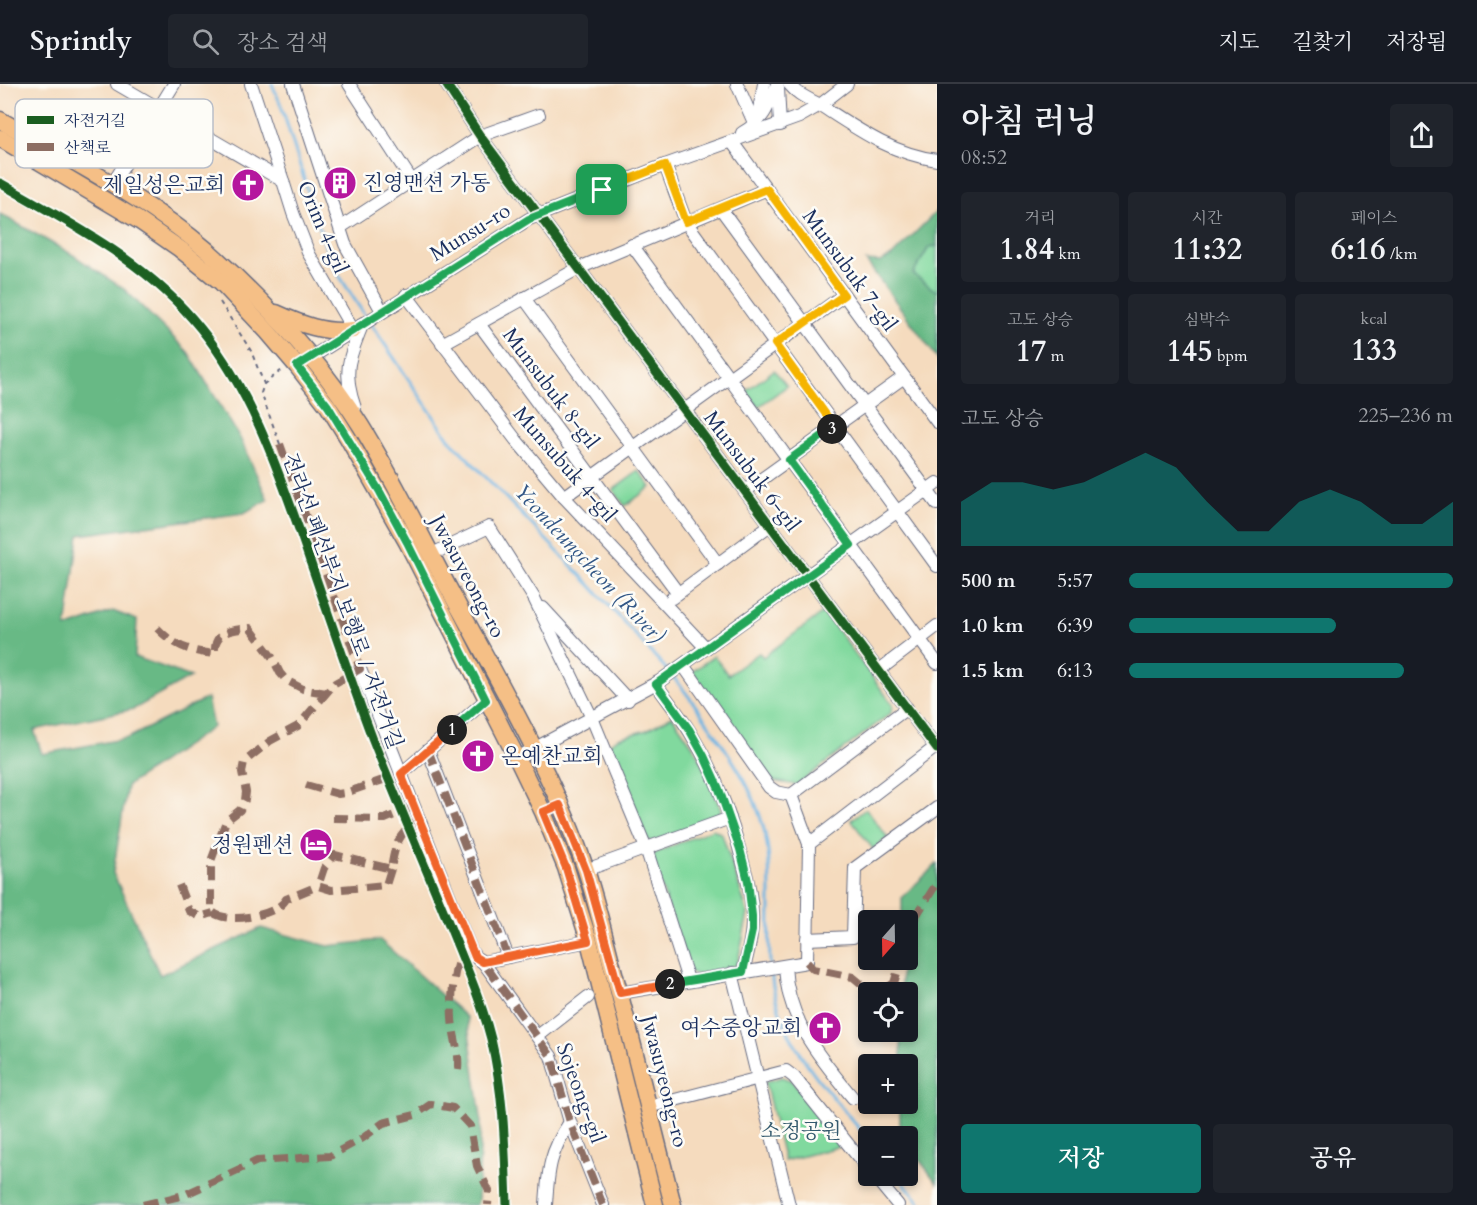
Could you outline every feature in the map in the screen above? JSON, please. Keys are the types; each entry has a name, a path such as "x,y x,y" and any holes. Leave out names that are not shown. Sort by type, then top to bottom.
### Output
{"main road":[{"name":"Jwasuyeong-ro","path":"0,120 15,129"},
{"name":"Jwasuyeong-ro","path":"0,138 15,147"},
{"name":"Jwasuyeong-ro","path":"50,168 138,220 180,249 272,321"},
{"name":"Jwasuyeong-ro","path":"83,168 170,222 207,250 272,321 304,362 380,492 517,758 566,868 588,941 655,1205"},
{"path":"272,321 294,321 332,331 358,327"},
{"name":"Jwasuyeong-ro","path":"304,362 336,388 361,426 401,496 534,749 560,805 586,870 620,993 673,1205"},
{"path":"543,812 560,805"}],"street":[{"name":"Orim 4-gil","path":"117,84 142,99"},
{"path":"165,99 174,84"},
{"path":"251,84 283,181"},
{"path":"293,84 349,252 382,311"},
{"path":"349,84 412,181"},
{"name":"Munsubuk 6-gil","path":"446,84 480,136 937,748"},
{"path":"737,84 755,125"},
{"path":"755,125 764,84"},
{"path":"726,143 755,125 765,114 778,84"},
{"path":"778,84 780,125"},
{"path":"789,84 800,95 885,145 917,157 937,160"},
{"path":"726,143 780,125 820,105 839,89"},
{"path":"341,227 480,136 539,114"},
{"name":"Orim 4-gil","path":"213,140 283,181 292,213 309,254 358,327"},
{"name":"Munsu-ro","path":"358,327 538,214 726,143"},
{"name":"Munsubuk 7-gil","path":"726,143 767,189 937,422"},
{"path":"665,165 686,222 937,566"},
{"path":"112,185 123,168"},
{"name":"Munsubuk 8-gil","path":"442,344 579,268 767,189"},
{"path":"721,209 865,405 932,486 937,504"},
{"path":"632,245 937,663"},
{"name":"Munsubuk 4-gil","path":"406,295 516,440 564,497 706,648"},
{"path":"564,497 844,295"},
{"name":"Munsubuk 8-gil","path":"524,298 718,564"},
{"name":"Munsubuk 8-gil","path":"478,324 678,594"},
{"path":"304,362 358,327"},
{"path":"358,327 347,374 349,392 361,426"},
{"path":"745,492 904,377"},
{"path":"517,758 658,682 932,486"},
{"name":"Munsubuk 6-gil","path":"664,603 770,525"},
{"path":"430,555 489,527 534,598 592,718 646,848 688,980"},
{"path":"534,598 628,700"},
{"path":"878,670 937,627"},
{"path":"683,665 769,787 776,792 791,795 907,708"},
{"name":"Sojeong-gil","path":"360,669 471,951 477,959 483,962 551,1056 570,1122 603,1205"},
{"path":"658,682 713,774 730,818 748,881 752,916 751,937 738,973 758,1078 789,1205"},
{"path":"401,774 486,700"},
{"path":"809,844 937,748"},
{"path":"428,750 508,957"},
{"path":"620,993 807,962 809,844 791,795"},
{"path":"807,939 853,937 855,868 937,808"},
{"path":"586,870 730,818"},
{"path":"483,962 588,941"},
{"path":"783,966 789,996 805,1035 814,1050 853,1098"},
{"path":"538,1036 588,997"},
{"path":"648,1107 783,1071 792,1075 858,1157"},
{"path":"546,1205 548,1176 554,1149 570,1122"},
{"path":"882,1186 898,1205"}],"path":[{"path":"216,298 244,339 264,384"},
{"path":"275,376 264,384 261,390 280,444"}],"green space":[{"path":"937,211 937,246 929,247 913,274 937,292 937,358 866,261 880,262 892,256"},
{"path":"0,214 73,255 124,289 188,352 240,438 268,500 244,513 79,535 66,628 113,611 137,620 135,657 191,677 134,709 34,730 42,754 128,738 207,698 213,727 127,786 113,873 160,975 261,928 328,946 380,940 467,1018 481,1118 478,1202 476,1205 0,1205"},
{"path":"937,246 937,292 913,274 929,247"},
{"path":"774,370 787,386 758,407 746,391"},
{"path":"639,471 651,487 625,506 613,490"},
{"path":"824,612 893,705 892,712 797,785 772,781 692,672 714,656 728,675 759,653 763,657"},
{"path":"672,716 697,752 721,810 717,817 653,842 645,839 607,745 618,738 647,730"},
{"path":"866,809 888,838 873,849 851,820"},
{"path":"713,829 722,834 748,914 737,965 697,975 690,972 652,859 655,853"},
{"path":"937,864 937,1183 918,1158 918,1126 900,1126 900,1114 918,1114 918,1054 901,1054 901,1042 918,1042 918,982 901,982 901,970 918,970 918,910 902,910 902,897"},
{"name":"소정공원","path":"782,1077 792,1081 845,1145 784,1161 765,1082"}],"waterway":[{"name":"Yeondeungcheon (River)","path":"272,84 281,105 326,249 335,269 367,319"},
{"name":"Yeondeungcheon (River)","path":"371,324 449,439 591,586 668,671"},
{"name":"Yeondeungcheon (River)","path":"673,677 731,758 747,785 759,813 769,859 770,964"},
{"name":"Yeondeungcheon (River)","path":"771,970 782,1018 793,1041 820,1082 858,1127"},
{"name":"Yeondeungcheon (River)","path":"906,1186 922,1205"}],"marked path":[{"path":"280,444 360,669 335,683 298,726 270,741 244,762 242,772 246,792 245,800 240,810 226,821 211,861 211,910 217,915 226,917 250,917 272,910 286,899 318,886"},
{"path":"157,628 183,647 215,654 215,646 220,636 230,631 250,628 286,680 303,689 326,693"},
{"path":"401,774 486,700"},
{"path":"428,750 508,957"},
{"path":"306,785 338,794 389,778"},
{"path":"333,818 385,819 414,807"},
{"path":"391,869 386,885 331,890 318,886 324,868 335,855 391,869 399,840 406,830 419,819"},
{"path":"918,913 937,883"},
{"path":"179,885 189,911 200,917 213,913"},
{"path":"589,941 483,962 551,1056 570,1122 603,1205"},
{"path":"458,1070 452,1018 453,987 460,957 472,953"},
{"path":"807,962 813,969 853,977 865,987 882,991 894,983 898,970"},
{"path":"143,1205 184,1195 257,1161 330,1156 363,1138 383,1123 415,1115 431,1104 453,1108 470,1126 477,1166 489,1191 488,1205"}],"cycle path":[{"path":"446,84 480,136 937,749"},
{"name":"전라선 폐선부지 보행로 / 자전거길","path":"0,183 82,230 133,264 158,284 201,329 247,400 281,479 373,740 482,1009 499,1080 507,1205"}],"place":[{"name":"진영맨션 가동","path":"340,183"},
{"name":"제일성은교회","path":"248,185"},
{"name":"온예찬교회","path":"478,756"},
{"name":"정원펜션","path":"316,845"},
{"name":"여수중앙교회","path":"825,1028"}],"route":[{"path":"665,165 686,222 767,189 844,295 775,344 835,427 789,460 851,545 656,684 689,729 719,789 740,849 748,881 752,931 743,972 620,993 586,870 560,805 543,812 566,868 588,941 483,962 472,953 401,774 486,700 380,492 328,406 297,366 529,219 602,190 665,165"}]}
